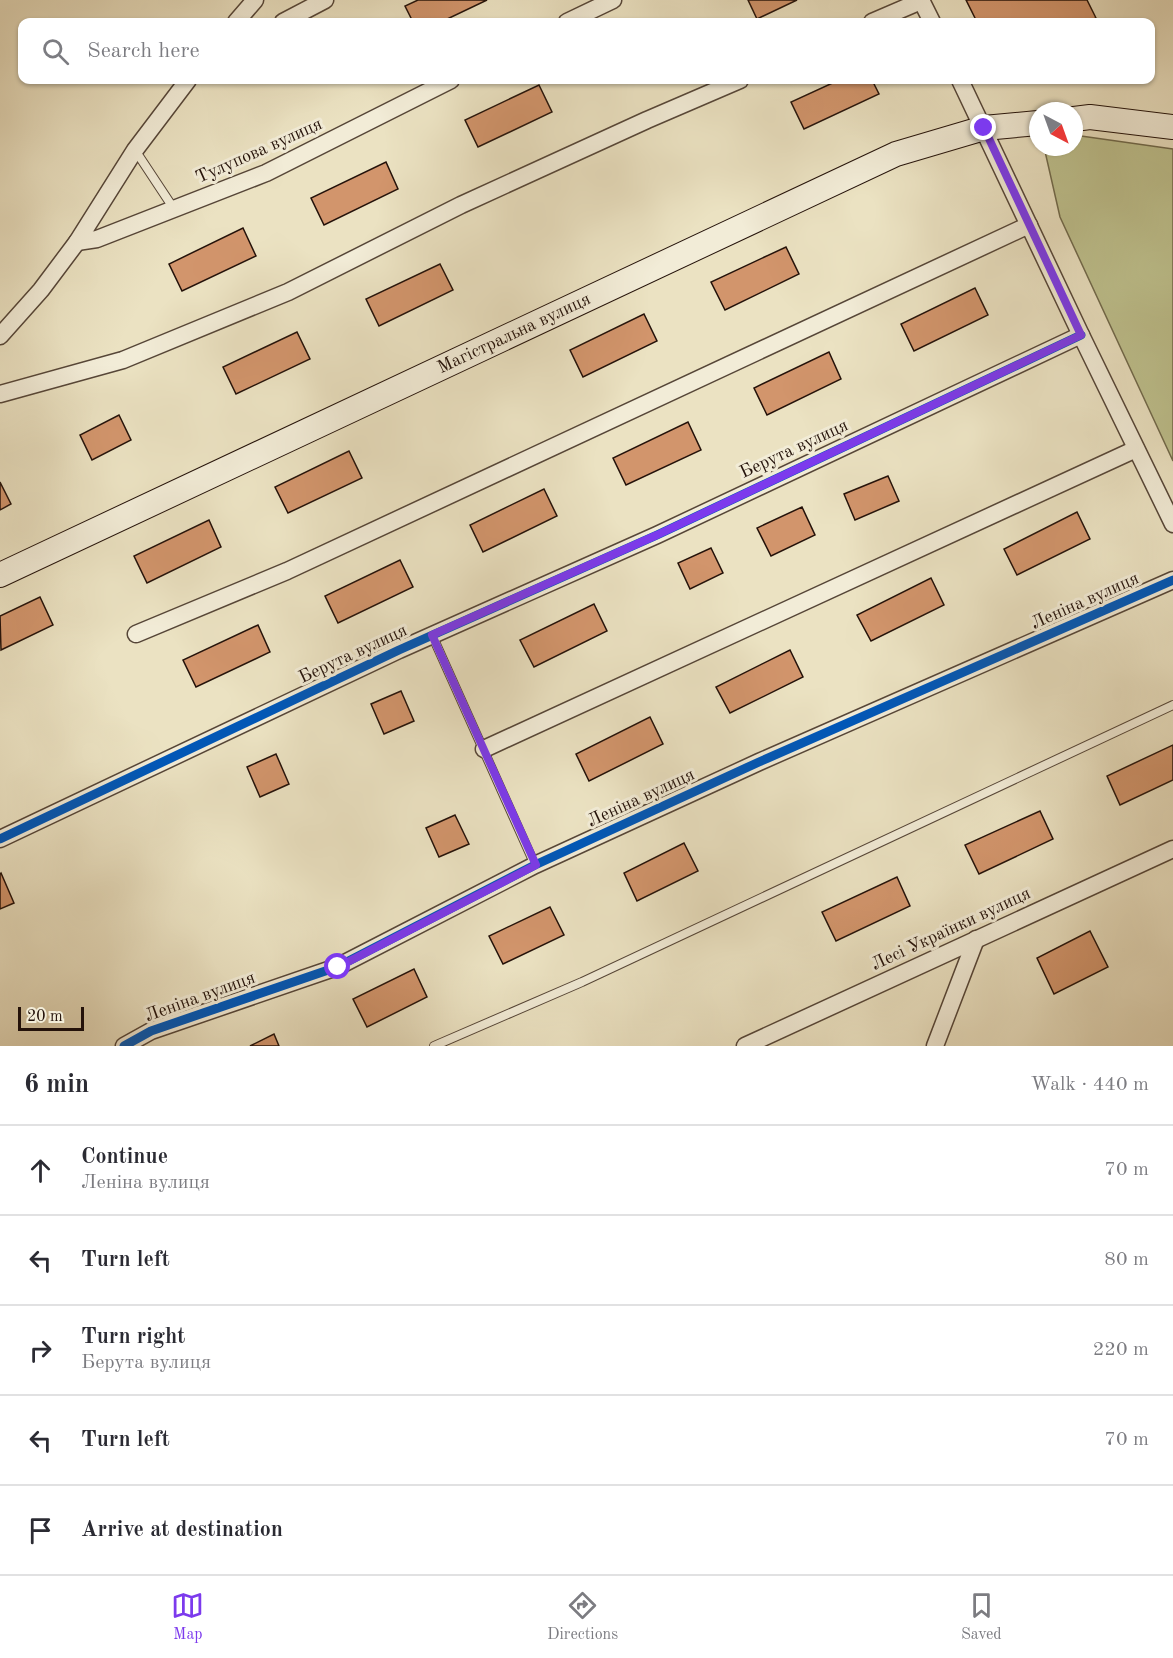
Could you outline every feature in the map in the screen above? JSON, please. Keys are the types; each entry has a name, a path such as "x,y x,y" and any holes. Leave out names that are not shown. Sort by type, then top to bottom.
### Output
{"main road":[{"path":"1083,118 1173,127"},
{"name":"Магістральна вулиця","path":"0,575 896,154 984,128 1029,124"}],"street":[{"path":"239,18 255,0"},
{"path":"291,18 325,0"},
{"path":"575,18 613,0"},
{"path":"881,18 921,1 930,18"},
{"path":"0,336 41,290 77,242 135,150 185,84"},
{"name":"Тулупова вулиця","path":"77,242 97,239 266,173 443,84"},
{"path":"0,394 123,360 288,292 461,205 731,84"},
{"path":"962,84 1173,524"},
{"path":"136,634 298,566 1029,225"},
{"name":"Берута вулиця","path":"0,839 432,635 657,535 1081,335"},
{"path":"484,749 1136,449"},
{"name":"Леніна вулиця","path":"124,1046 151,1031 338,967 536,865 759,762 1173,580"},
{"name":"Лесі Українки вулиця","path":"745,1046 1173,849"},
{"path":"935,1046 976,939"}],"lane":[{"path":"135,150 174,210"},
{"path":"432,635 536,865"},
{"path":"434,1046 593,977 1173,705"}],"green space":[{"path":"1083,136 1173,149 1173,461 1060,217 1046,156 1083,156"}],"building":[{"path":"418,0 487,0 449,18 411,18 405,6"},
{"path":"748,0 797,0 759,18 757,18"},
{"path":"966,0 1087,0 1096,18 975,18"},
{"path":"830,84 874,84 879,94 804,129 791,102"},
{"path":"539,85 552,112 478,147 465,120"},
{"path":"386,162 398,189 324,225 311,198"},
{"path":"243,228 256,256 182,291 169,264"},
{"path":"786,247 799,274 725,310 711,282"},
{"path":"440,264 453,290 379,326 366,299"},
{"path":"975,288 988,315 914,351 901,324"},
{"path":"644,314 657,341 583,377 570,350"},
{"path":"297,332 310,359 236,394 223,367"},
{"path":"829,352 841,379 767,415 754,388"},
{"path":"119,415 131,440 92,460 80,435"},
{"path":"688,422 701,450 626,485 613,458"},
{"path":"349,451 362,478 288,513 275,487"},
{"path":"888,476 899,501 855,520 844,494"},
{"path":"0,482 11,504 0,510"},
{"path":"544,489 557,516 483,552 470,525"},
{"path":"802,507 815,535 771,556 757,528"},
{"path":"1077,512 1090,539 1017,575 1004,549"},
{"path":"209,520 221,547 147,583 134,556"},
{"path":"711,548 723,573 690,589 678,563"},
{"path":"400,560 413,587 338,623 325,596"},
{"path":"931,578 944,605 871,641 857,615"},
{"path":"40,597 53,625 1,650 0,616"},
{"path":"594,604 607,631 534,667 520,640"},
{"path":"258,625 270,652 196,687 183,660"},
{"path":"790,650 803,677 730,713 716,687"},
{"path":"401,691 414,721 384,734 371,704"},
{"path":"650,717 663,744 589,781 576,754"},
{"path":"1173,745 1173,780 1120,805 1107,776"},
{"path":"276,754 289,784 260,797 247,767"},
{"path":"1040,811 1053,839 979,874 965,845"},
{"path":"455,815 469,844 439,857 426,828"},
{"path":"684,843 698,871 637,901 624,873"},
{"path":"0,874 14,903 0,909"},
{"path":"897,877 910,906 836,941 822,912"},
{"path":"550,907 564,935 503,964 489,936"},
{"path":"1090,931 1108,967 1054,994 1037,958"},
{"path":"414,969 427,997 367,1027 353,999"},
{"path":"274,1034 279,1046 250,1046"}],"cycle path":[{"path":"0,839 399,650 657,535 1081,335"},
{"path":"124,1046 151,1031 337,967 535,865 759,762 1173,580"}],"route":[{"path":"338,967 536,865 432,635 657,535 1081,335 984,128"}]}
